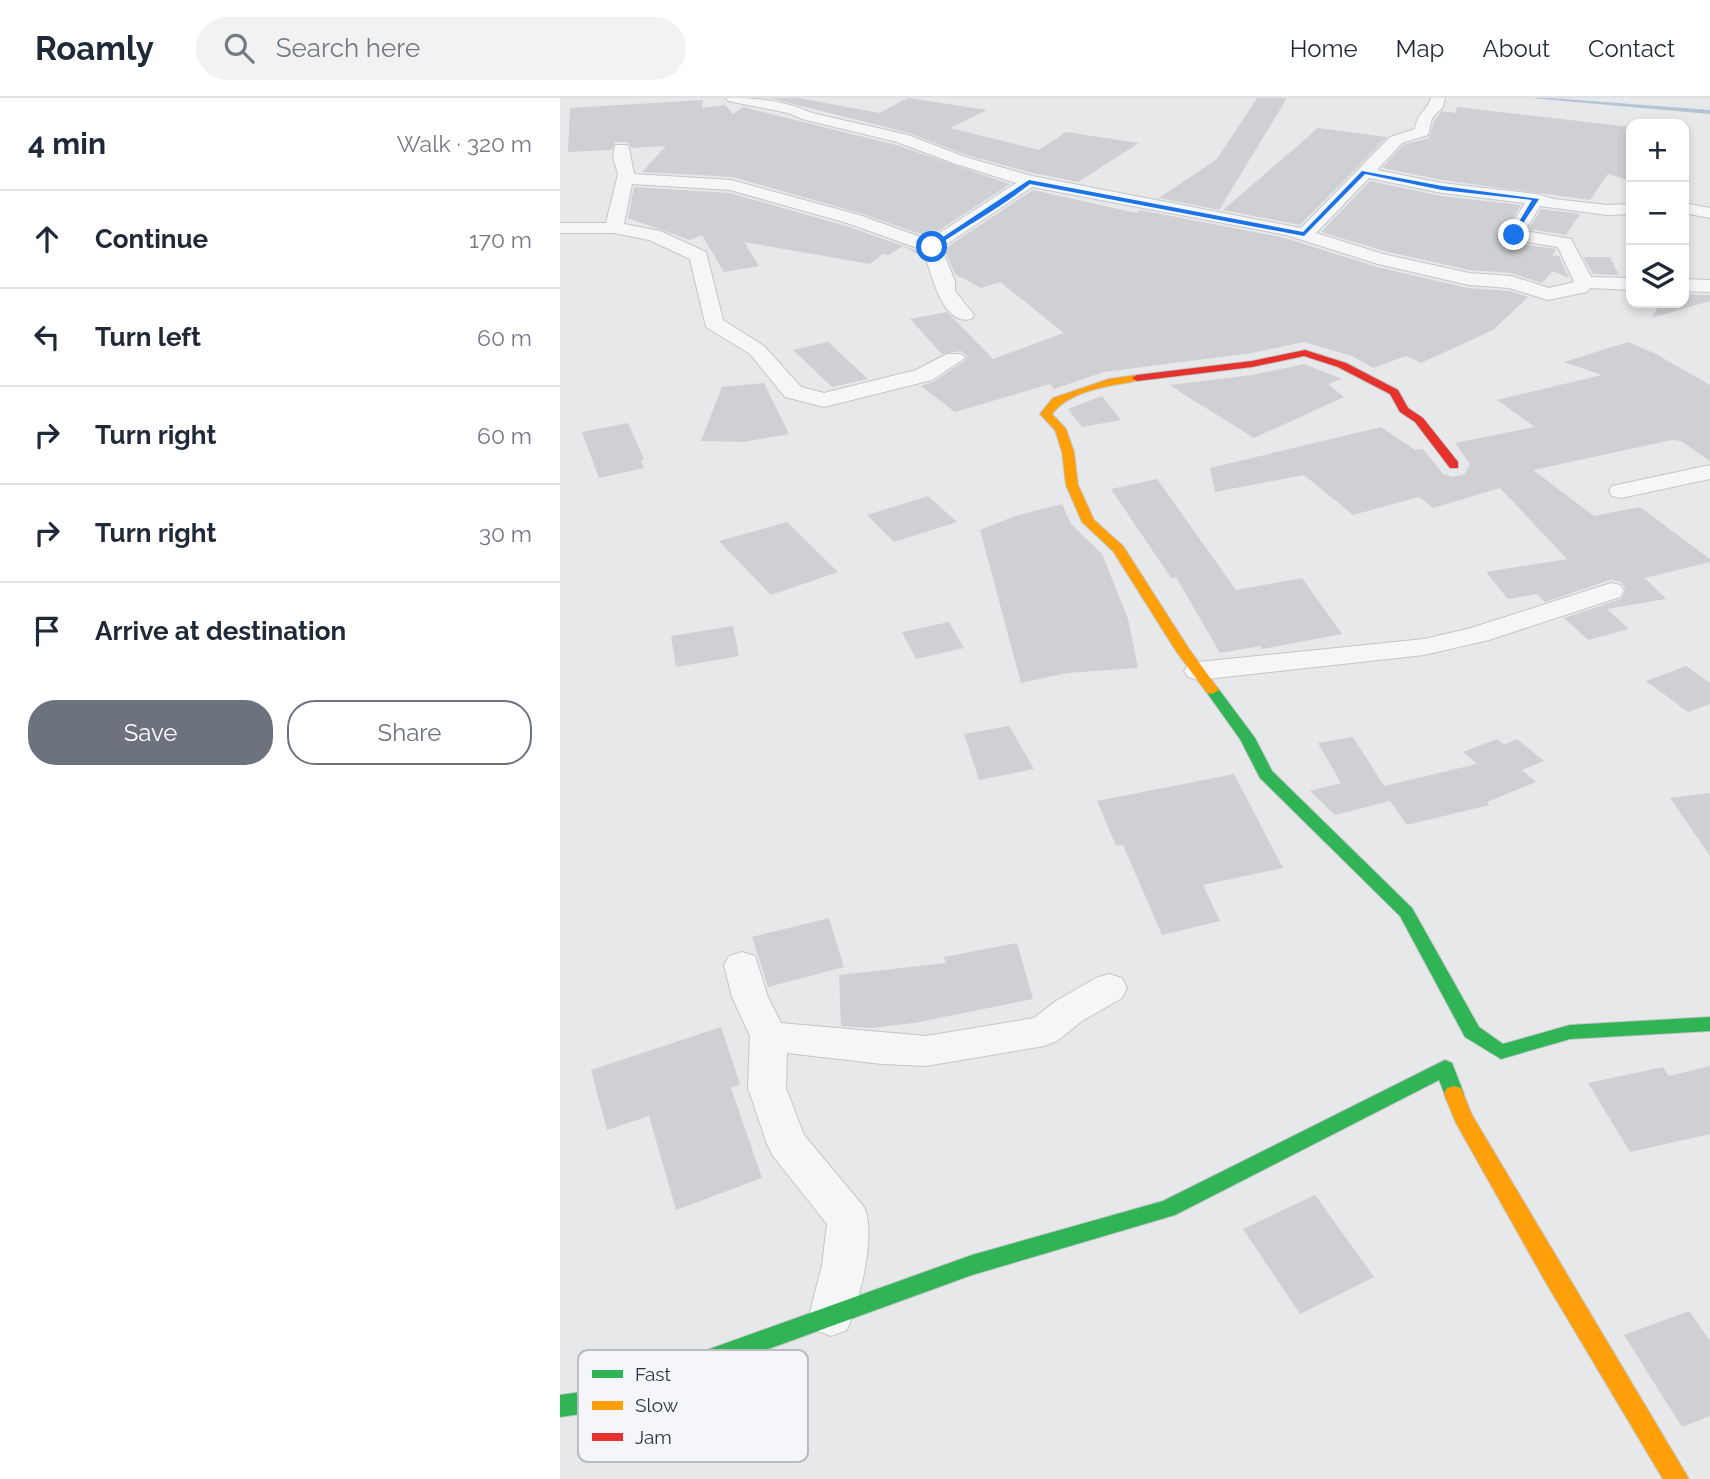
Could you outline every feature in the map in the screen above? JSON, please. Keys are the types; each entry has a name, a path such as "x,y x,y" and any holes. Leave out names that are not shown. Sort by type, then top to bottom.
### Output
{"street":[{"path":"733,98 767,101 792,108 807,116 902,138 959,160 1029,181 1304,234 1378,258 1469,279 1511,282 1548,293 1580,288 1584,282"},
{"path":"1304,234 1396,140 1422,132 1424,117 1435,107 1438,98"},
{"path":"614,228 625,179 621,148"},
{"path":"1364,172 1442,188 1536,199 1552,204 1607,210 1626,209"},
{"path":"625,179 707,182 731,186 853,219 932,247 945,281 945,292 964,315"},
{"path":"932,247 976,215 1006,200 1029,181"},
{"path":"1536,199 1514,235 1565,243 1584,282"},
{"path":"1689,209 1710,213"},
{"path":"560,228 614,228 654,235 699,256 713,323 757,350 793,392 824,400 924,375 954,358"},
{"path":"1584,282 1626,284"},
{"path":"1689,285 1710,286"},
{"path":"1454,465 1419,420 1404,410 1394,392 1342,365 1305,353 1252,364 1113,381 1057,400 1046,414 1060,429 1068,452 1072,485 1088,522 1118,549 1198,671 1247,738 1266,774 1406,912 1472,1032 1502,1052 1570,1032 1710,1024"},
{"path":"1621,491 1710,472"},
{"path":"1198,671 1424,647 1479,634 1611,591"},
{"path":"741,965 750,997 769,1036 767,1088 788,1143 849,1220 843,1265 831,1316"},
{"path":"769,1036 882,1049 926,1051 1044,1031 1069,1011 1109,988"},
{"path":"736,1350 972,1265 1168,1209 1445,1068 1472,1032"},
{"path":"1445,1068 1470,1129 1553,1274 1677,1479"},
{"path":"560,1406 578,1403"}],"building":[{"path":"770,98 799,98 879,113 908,98 987,110 950,128 1039,150 1066,132 1139,143 1078,182 966,155 909,133"},
{"path":"1257,98 1287,98 1219,210 1159,198 1217,159"},
{"path":"703,100 702,108 725,105 733,114 743,107 896,145 1010,184 929,237 860,213 732,177 642,172 666,146 632,148 627,142 615,142 612,150 568,152 570,108"},
{"path":"1457,107 1626,126 1626,179 1608,174 1590,200 1442,180 1382,168 1403,145 1429,138 1434,121 1442,111 1456,113"},
{"path":"1318,128 1387,137 1300,225 1223,210"},
{"path":"1370,181 1441,196 1521,205 1502,236 1514,243 1556,249 1552,256 1559,256 1569,278 1553,271 1542,283 1511,273 1469,270 1384,251 1321,232"},
{"path":"634,187 730,193 846,226 921,252 923,257 903,246 888,255 883,254 870,264 744,242 759,266 724,272 702,235 690,240 628,218"},
{"path":"1033,190 1136,213 1140,210 1285,238 1377,267 1468,288 1509,291 1528,297 1493,330 1421,363 1406,356 1373,368 1352,356 1304,342 1252,353 1104,372 1054,389 1050,384 955,412 921,386 933,382 966,360 967,356 961,351 942,354 910,319 947,312 993,359 1064,333 1000,282 981,288 955,274 944,249"},
{"path":"1541,209 1580,214 1566,235 1529,229"},
{"path":"1583,257 1610,257 1619,275 1593,274"},
{"path":"1689,294 1710,295 1710,301 1689,307"},
{"path":"1658,308 1686,308 1651,318"},
{"path":"828,342 868,379 832,387 793,350"},
{"path":"1628,342 1654,353 1710,385 1710,461 1681,441 1672,440 1533,470 1594,516 1640,507 1710,559 1710,562 1645,578 1666,599 1607,609 1629,629 1588,640 1564,618 1621,599 1626,590 1621,582 1610,580 1545,602 1537,594 1508,599 1486,572 1567,559 1500,488 1433,508 1419,497 1353,515 1304,475 1215,492 1210,468 1381,427 1415,450 1423,449 1443,474 1453,477 1465,474 1470,464 1455,443 1535,427 1497,400 1602,375 1564,362"},
{"path":"1304,364 1342,379 1328,384 1344,397 1254,438 1169,385 1252,375"},
{"path":"764,383 789,434 743,442 701,441 722,387"},
{"path":"1102,396 1121,420 1082,427 1068,409"},
{"path":"628,423 644,459 641,460 644,468 599,478 582,432"},
{"path":"1157,479 1236,590 1302,578 1342,634 1262,649 1260,646 1220,653 1176,577 1171,578 1111,489"},
{"path":"928,496 957,522 894,542 867,515"},
{"path":"1062,504 1071,524 1102,554 1128,619 1138,668 1067,673 1021,683 980,530 1015,516"},
{"path":"787,522 838,572 771,595 719,541"},
{"path":"949,622 964,648 916,659 902,632"},
{"path":"733,626 739,656 676,667 671,636"},
{"path":"1686,666 1710,683 1710,704 1688,712 1646,681"},
{"path":"1009,726 1034,769 979,780 964,734"},
{"path":"1353,737 1384,786 1477,764 1463,752 1497,739 1504,745 1517,739 1544,761 1522,770 1536,782 1487,802 1489,805 1407,825 1390,801 1335,815 1310,791 1341,783 1318,743"},
{"path":"1234,774 1283,868 1203,885 1220,921 1162,935 1123,845 1116,846 1097,801"},
{"path":"1710,793 1710,856 1670,798"},
{"path":"829,918 844,967 768,987 752,937"},
{"path":"1017,943 1033,999 914,1023 870,1028 841,1026 839,975 946,963 944,957"},
{"path":"721,1027 740,1084 731,1088 762,1178 676,1210 649,1116 607,1130 591,1070"},
{"path":"1710,1066 1710,1134 1630,1152 1588,1083 1663,1067 1669,1076"},
{"path":"1315,1195 1374,1277 1300,1314 1243,1229"},
{"path":"1689,1311 1710,1341 1710,1416 1682,1427 1624,1335"}],"waterway":[{"path":"1532,98 1710,112"}],"traffic: fast":[{"path":"1212,690 1247,738 1266,774 1406,912 1472,1032 1501,1052 1570,1032 1710,1024"},
{"path":"736,1350 972,1265 1168,1209 1445,1068 1454,1094"},
{"path":"560,1406 578,1403"}],"traffic: slow":[{"path":"1137,378 1113,381 1057,400 1046,414 1060,429 1068,452 1072,485 1088,522 1118,549 1183,651 1212,690"},
{"path":"1454,1094 1463,1117 1553,1274 1677,1479"}],"traffic: jam":[{"path":"1137,378 1252,364 1305,353 1342,365 1394,392 1404,410 1419,420 1454,465"}],"route":[{"path":"932,247 976,215 1006,200 1029,181 1304,234 1364,172 1442,188 1536,199 1514,235"}]}
